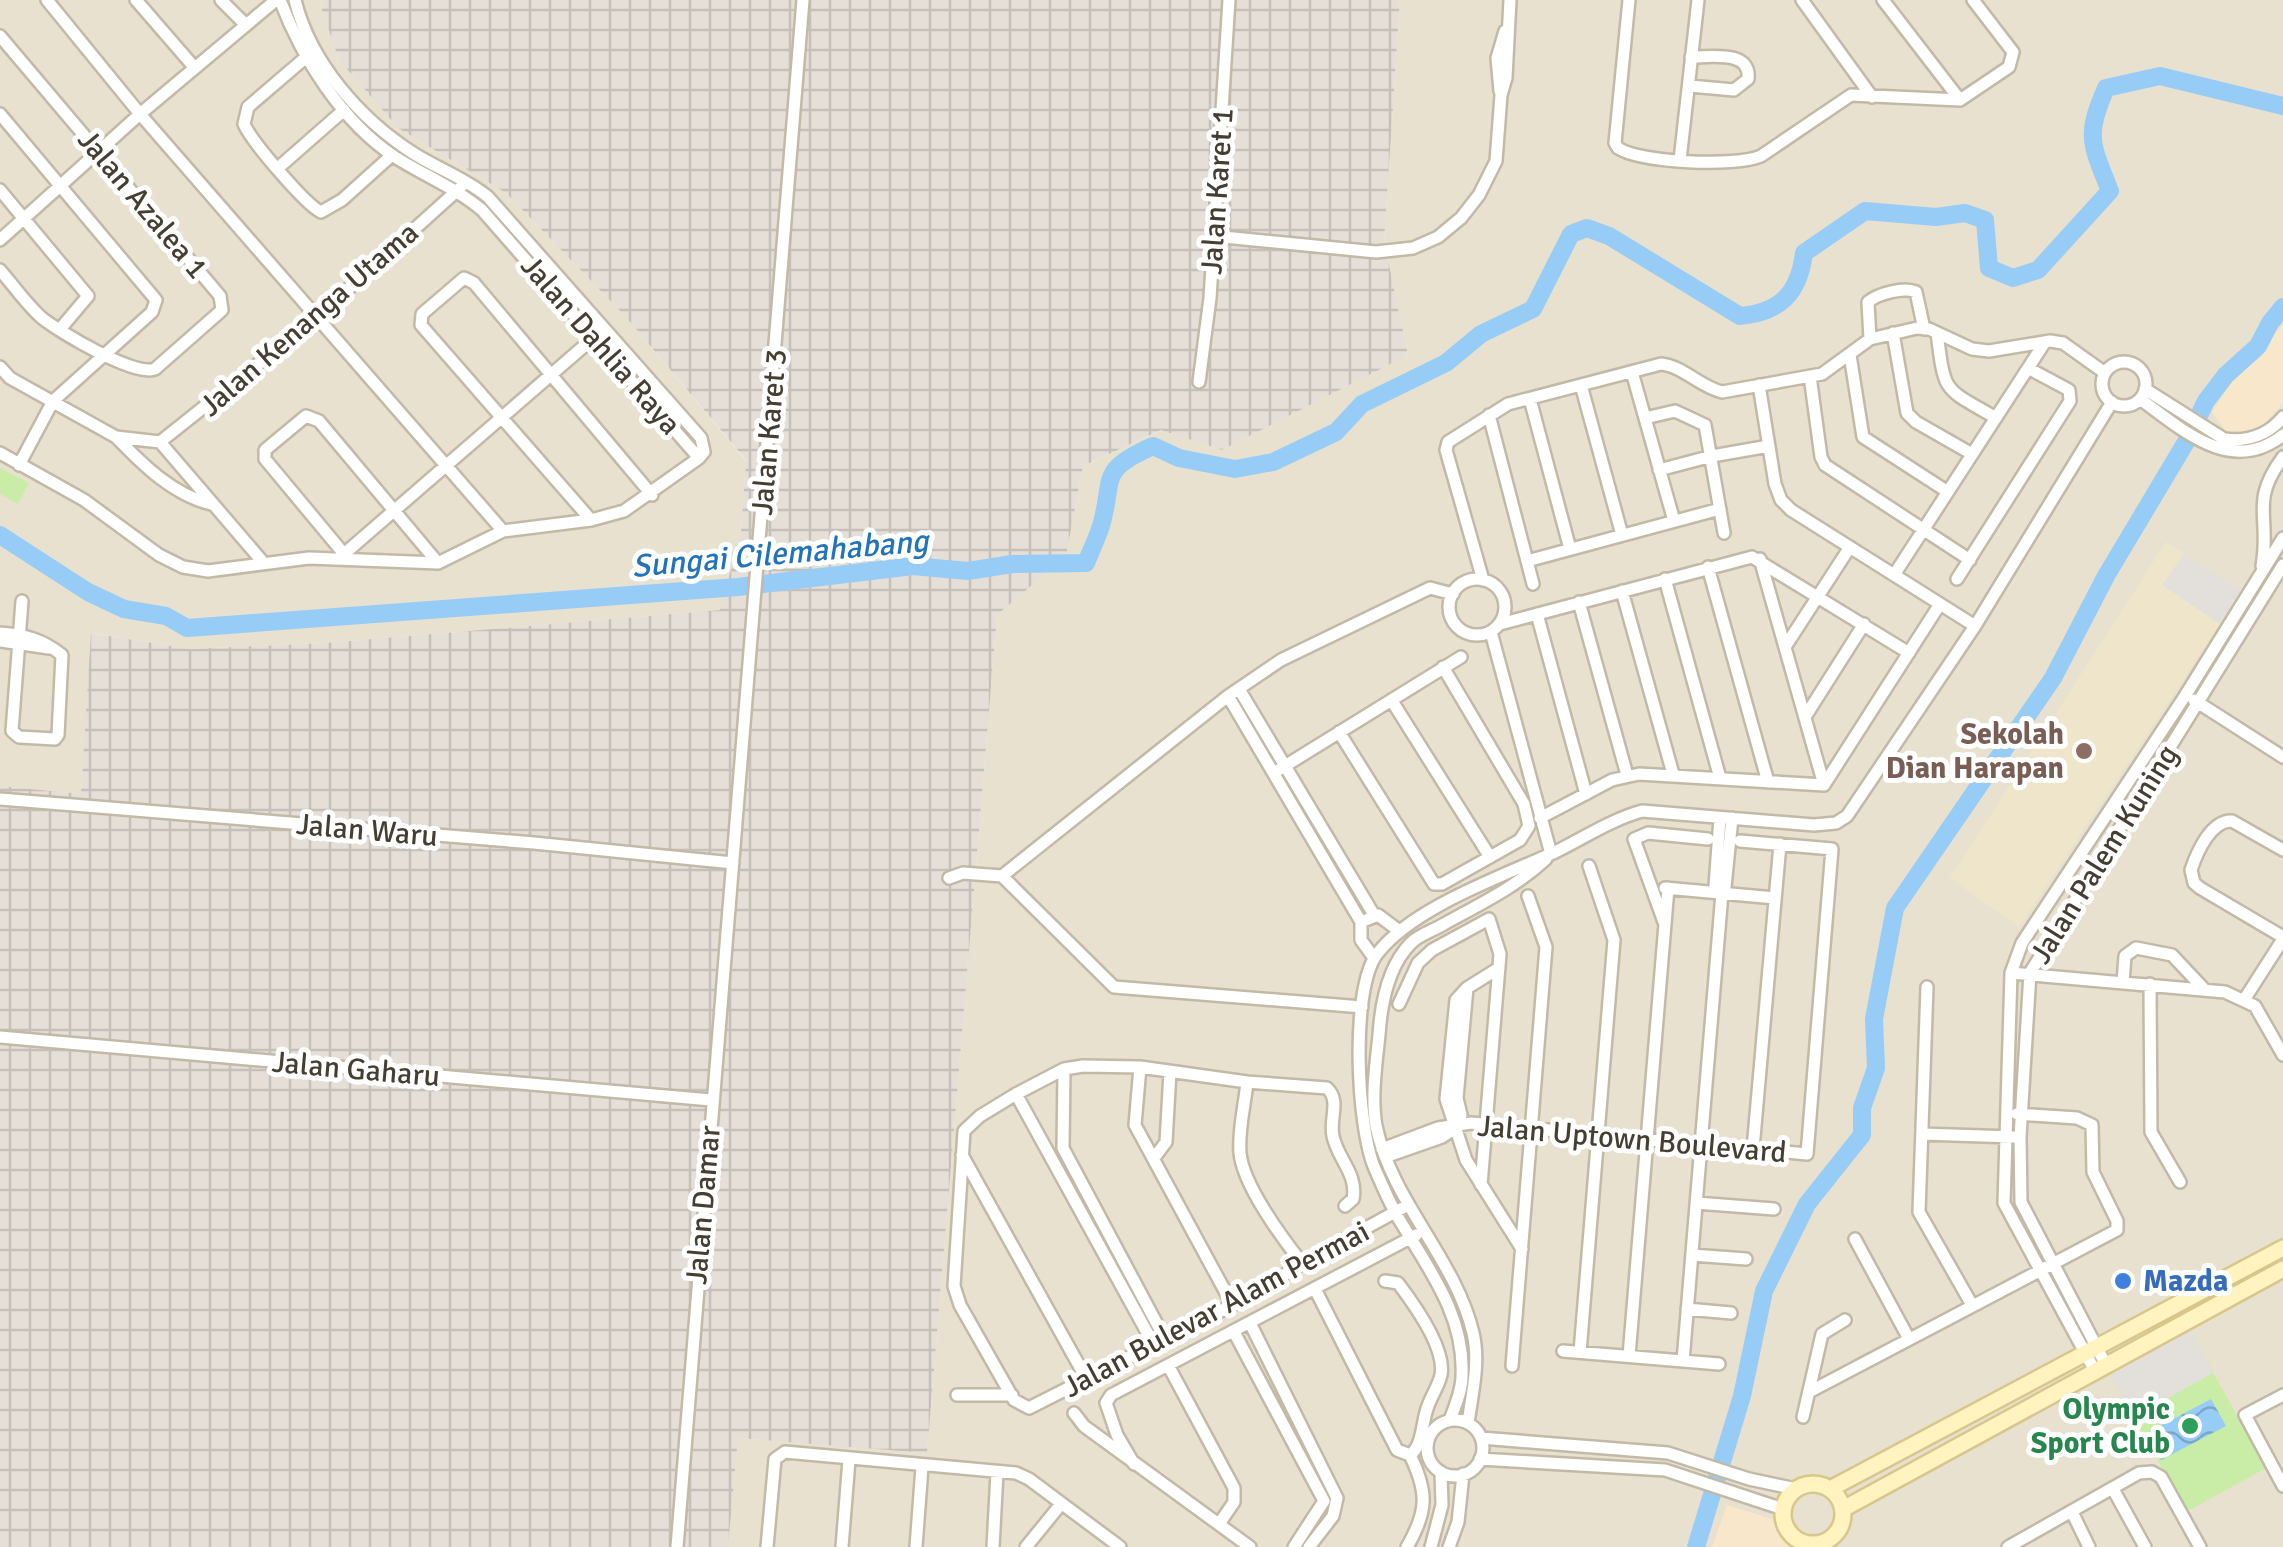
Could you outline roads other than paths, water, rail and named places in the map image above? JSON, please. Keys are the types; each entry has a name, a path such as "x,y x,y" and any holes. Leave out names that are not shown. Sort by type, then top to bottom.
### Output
{"street":[{"path":"47,0 140,114 503,531"},
{"path":"136,0 194,67"},
{"path":"221,0 245,24"},
{"path":"0,240 194,67 278,0"},
{"name":"Jalan Dahlia Raya","path":"278,0 344,110 392,155 482,210 600,332"},
{"name":"Jalan Dahlia Raya","path":"295,0 312,53 351,100 389,136 488,197 699,458 652,494"},
{"name":"Jalan Karet 3","path":"733,864 803,0"},
{"name":"Jalan Karet 1","path":"1199,382 1210,298 1229,0"},
{"path":"1213,236 1376,252 1413,248 1438,237 1461,218 1496,161 1510,0"},
{"path":"1628,0 1616,143 1623,152 1724,164 1748,162 1851,95 1858,79"},
{"path":"1680,160 1698,0"},
{"path":"1802,0 1872,97"},
{"path":"1883,0 1960,100"},
{"path":"1851,95 1960,100 2009,67 2013,57 2010,47 1973,0"},
{"name":"Jalan Azalea 1","path":"0,36 223,302 222,310 150,372 131,369 102,354"},
{"path":"312,53 248,108 244,116 248,132 315,210 321,212 342,200 392,155"},
{"path":"1690,86 1734,90 1748,80 1749,70 1735,58 1692,57"},
{"path":"1940,101 1941,74"},
{"path":"278,168 344,110"},
{"path":"0,114 156,300 152,312 53,402 19,465"},
{"name":"Jalan Kenanga Utama","path":"160,442 316,316 467,181"},
{"path":"0,190 88,296 61,328"},
{"path":"0,270 38,314 102,354"},
{"path":"0,454 84,500 159,555 184,567 208,570 343,556 438,564 503,531 591,520 624,512 652,494 466,278 422,314 420,322 591,520"},
{"path":"1870,339 1868,302 1873,297 1910,289 1920,300 1924,328"},
{"path":"1535,822 1495,628 1504,614 1501,592 1483,580 1446,450 1448,442 1508,404 1632,372 1670,365 1711,390 1722,392 1822,374 1870,339 1924,328 1972,349 2063,343 2105,372"},
{"path":"343,556 600,332"},
{"path":"1894,332 1907,413 1972,454"},
{"path":"1938,333 1945,384 1996,418"},
{"path":"1894,575 2045,342"},
{"path":"1850,355 1863,437 1948,492"},
{"path":"2120,362 2129,363 2143,373 2142,394 2126,406 2112,402 2102,389 2105,372 2120,362"},
{"path":"0,367 5,377 116,437 132,455 183,494 211,504"},
{"path":"1957,579 2070,401 2068,390 2028,368"},
{"path":"1632,372 1674,521"},
{"path":"1810,376 1825,466 1970,560"},
{"path":"1759,385 1780,500 1976,626"},
{"path":"1581,386 1622,536"},
{"path":"2142,394 2236,453 2271,444 2283,436"},
{"path":"1530,398 1570,550"},
{"path":"1450,1420 1462,1382 1459,1341 1435,1274 1395,1212 1365,1141 1361,1114 1362,1007 1373,958 1398,930 1515,867 1627,815 1642,811 1814,825 1848,816 1976,626 2112,402"},
{"path":"1645,418 1675,411 1704,425 1724,532"},
{"path":"1489,415 1533,584"},
{"path":"2207,438 2250,438 2266,433 2283,417"},
{"path":"343,556 267,463 265,450 302,418 315,418 438,564"},
{"path":"116,437 160,442 262,562"},
{"path":"1660,470 1768,446"},
{"name":"Jalan Palem Kuning","path":"2261,572 2266,541 2261,499 2281,465"},
{"path":"1527,562 1720,509"},
{"name":"Jalan Palem Kuning","path":"2087,1344 2040,1272 2004,1203 2012,972 2022,943 2185,696 2283,538"},
{"path":"1785,647 1850,547"},
{"path":"1483,580 1460,585 1449,605 1457,627 1479,636 1536,614 1752,557 1909,653"},
{"path":"1760,559 1824,785"},
{"name":"Jalan Palem Kuning","path":"2087,1344 2020,1202 2030,973 2283,565"},
{"path":"1708,567 1768,782"},
{"path":"1665,579 1720,778"},
{"path":"949,878 963,874 1002,876 1233,692 1281,660 1430,588 1452,594"},
{"path":"1622,591 1674,774"},
{"path":"0,641 19,638 31,636 64,659 58,735 52,740 19,737 12,731 19,638 22,601"},
{"path":"1580,602 1628,775"},
{"path":"1824,785 1940,604"},
{"path":"1536,614 1586,794"},
{"path":"1805,717 1864,624"},
{"path":"0,633 19,638"},
{"path":"1272,773 1461,657"},
{"path":"1443,667 1550,854"},
{"path":"1233,692 1286,765 1374,914"},
{"path":"1233,692 1272,773 1360,922 1361,940 1373,958"},
{"path":"2185,696 2283,757"},
{"path":"1392,700 1490,857"},
{"path":"1339,732 1434,884 1442,884 1520,840 1535,822 1628,775 1674,774 1824,785"},
{"name":"Jalan Waru","path":"0,799 534,843 733,864"},
{"path":"1682,1361 1722,893 1715,886 1726,818"},
{"path":"2244,1000 2283,938 2200,888 2194,883 2191,870 2216,825 2224,820 2283,850"},
{"path":"1665,926 1634,839 1648,833 1708,839"},
{"path":"1740,841 1780,844 1754,1149"},
{"name":"Jalan Uptown Boulevard","path":"1457,1126 1486,1124 1807,1154 1832,848 1780,844"},
{"path":"1468,1423 1476,1366 1473,1334 1446,1267 1408,1205 1384,1153 1374,1093 1379,1030 1392,972 1412,942 1522,881 1550,854"},
{"name":"Jalan Damar","path":"677,1547 733,864"},
{"path":"1580,1352 1614,940 1590,866"},
{"path":"1002,876 1114,986 1362,1007"},
{"path":"1651,887 1775,898"},
{"path":"1629,1356 1668,888"},
{"path":"1512,1366 1546,946 1528,896"},
{"path":"1360,922 1374,914 1398,930"},
{"path":"1399,1004 1418,963 1432,950 1489,919 1500,954 1482,1186"},
{"path":"2123,982 2126,956 2136,948 2172,955 2204,988"},
{"path":"1499,968 1466,988 1456,1000 1446,1098 1466,1160 1522,1249"},
{"path":"2012,972 2204,988 2244,1000 2262,1014 2283,1054"},
{"path":"2150,984 2151,1132 2180,1182"},
{"path":"1927,987 1919,1212 1972,1305"},
{"name":"Jalan Gaharu","path":"0,1037 711,1100"},
{"path":"1140,1067 1135,1124 1141,1140 1232,1304"},
{"path":"957,1395 1012,1396 956,1294 964,1131 1016,1094 1064,1069 1140,1067 1332,1090 1333,1137 1354,1184 1353,1199 1345,1206"},
{"path":"1064,1069 1063,1148 1160,1342"},
{"path":"1154,1158 1166,1142 1170,1072"},
{"path":"1247,1082 1240,1144 1242,1164 1276,1226 1302,1263"},
{"path":"1016,1094 1160,1342"},
{"path":"1810,1391 2091,1246 2118,1226 2093,1172 2092,1125 2077,1118 2006,1114"},
{"path":"1384,1153 1442,1137 1457,1126"},
{"path":"1922,1134 2020,1137"},
{"path":"1046,1151 1063,1148"},
{"path":"960,1153 1086,1378"},
{"path":"1696,1204 1774,1210"},
{"name":"Jalan Bulevar Alam Permai","path":"1012,1396 1023,1408 1034,1407 1232,1304 1408,1205"},
{"path":"1134,1464 1116,1435 1106,1403 1112,1394 1412,1238 1422,1228"},
{"path":"1855,1239 1909,1340"},
{"path":"1830,1488 2087,1344 2283,1248"},
{"path":"1692,1255 1746,1260"},
{"path":"1843,1509 2283,1269"},
{"path":"1385,1281 1398,1283 1407,1295 1442,1358 1440,1379 1428,1404 1416,1450 1410,1455"},
{"path":"1315,1288 1397,1450 1410,1455 1419,1474 1426,1504 1408,1547"},
{"path":"1687,1308 1731,1312"},
{"path":"1804,1418 1822,1334 1845,1320"},
{"path":"1250,1323 1336,1492 1294,1547"},
{"path":"1234,1332 1331,1502 1333,1516 1309,1547"},
{"path":"2087,1344 2100,1368"},
{"path":"1563,1351 1720,1364"},
{"path":"1169,1366 1234,1488 1234,1502 1219,1524"},
{"path":"2283,1395 2244,1415 2283,1486"},
{"path":"1074,1413 1084,1426 1250,1547"},
{"path":"1432,1547 1442,1505 1441,1472 1430,1460 1428,1442 1435,1428 1450,1420 1468,1423 1481,1438 1480,1460"},
{"path":"1481,1438 1668,1453 1749,1479 1796,1489 1813,1483 1830,1488 1843,1509 1838,1532 1824,1544 1799,1544 1788,1530 1783,1509 1796,1489"},
{"path":"767,1547 776,1458 780,1454 1016,1473 1030,1479 1119,1547"},
{"path":"842,1547 848,1460"},
{"path":"1449,1547 1458,1522 1463,1474 1480,1460 1665,1470 1783,1509"},
{"path":"916,1547 922,1466"},
{"path":"1441,1472 1463,1474"},
{"path":"2008,1547 2023,1543 2139,1473 2152,1472 2160,1477 2200,1547"},
{"path":"994,1547 997,1473"},
{"path":"2113,1489 2144,1547"},
{"path":"1026,1547 1061,1504"},
{"path":"2072,1512 2089,1547"}],"water":[{"path":"2211,1399 2226,1426 2161,1460 2147,1433"}],"waterway":[{"name":"Sungai Cilemahabang","path":"0,535 88,592 124,609 166,616 187,628 738,587 913,566 968,571 1012,564 1086,563 1101,526 1111,477 1123,462 1153,446 1179,458 1235,469 1273,462 1336,432 1362,404 1446,363 1481,334 1533,309 1571,234 1587,228 1609,236 1740,316 1767,310 1786,298 1798,279 1804,253 1865,211 1936,217 1965,213 1985,220 1989,268 2013,278 2038,270 2110,191 2093,140 2095,118 2106,88 2160,76 2283,106"},
{"path":"1696,1547 1742,1396 1764,1291 1807,1204 1862,1135 1862,1108 1876,1068 1874,1019 1895,908 2053,678 2206,401 2226,375 2258,346 2283,307"}],"place":[{"name":"Sekolah Dian Harapan","path":"2084,751"},
{"name":"Mazda","path":"2123,1281"},
{"name":"Olympic Sport Club","path":"2190,1426"}]}
